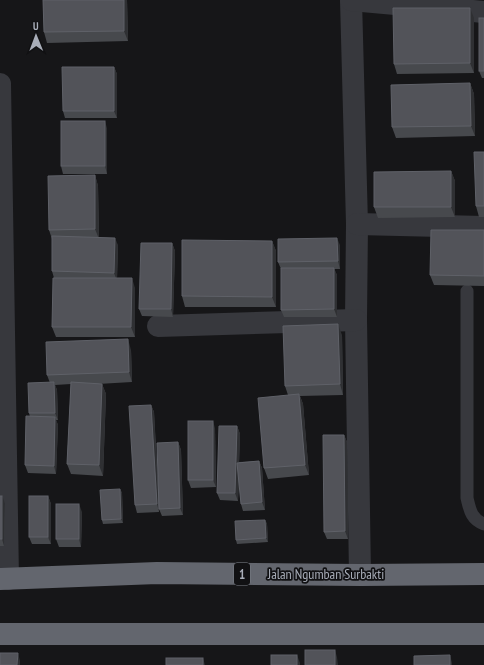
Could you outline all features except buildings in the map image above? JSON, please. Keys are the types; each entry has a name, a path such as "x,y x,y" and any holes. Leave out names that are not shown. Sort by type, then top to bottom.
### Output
{"highway":[{"name":"Jalan Ngumban Surbakti","path":"4,579 157,573 360,575 484,574"},
{"path":"0,634 484,634"}],"street":[{"path":"360,575 356,320 357,224 351,0 484,12"},
{"path":"0,84 4,579"},
{"path":"357,224 484,227"},
{"path":"158,326 356,320"}],"lane":[{"path":"467,291 467,498 470,512 476,521 484,524"}]}
